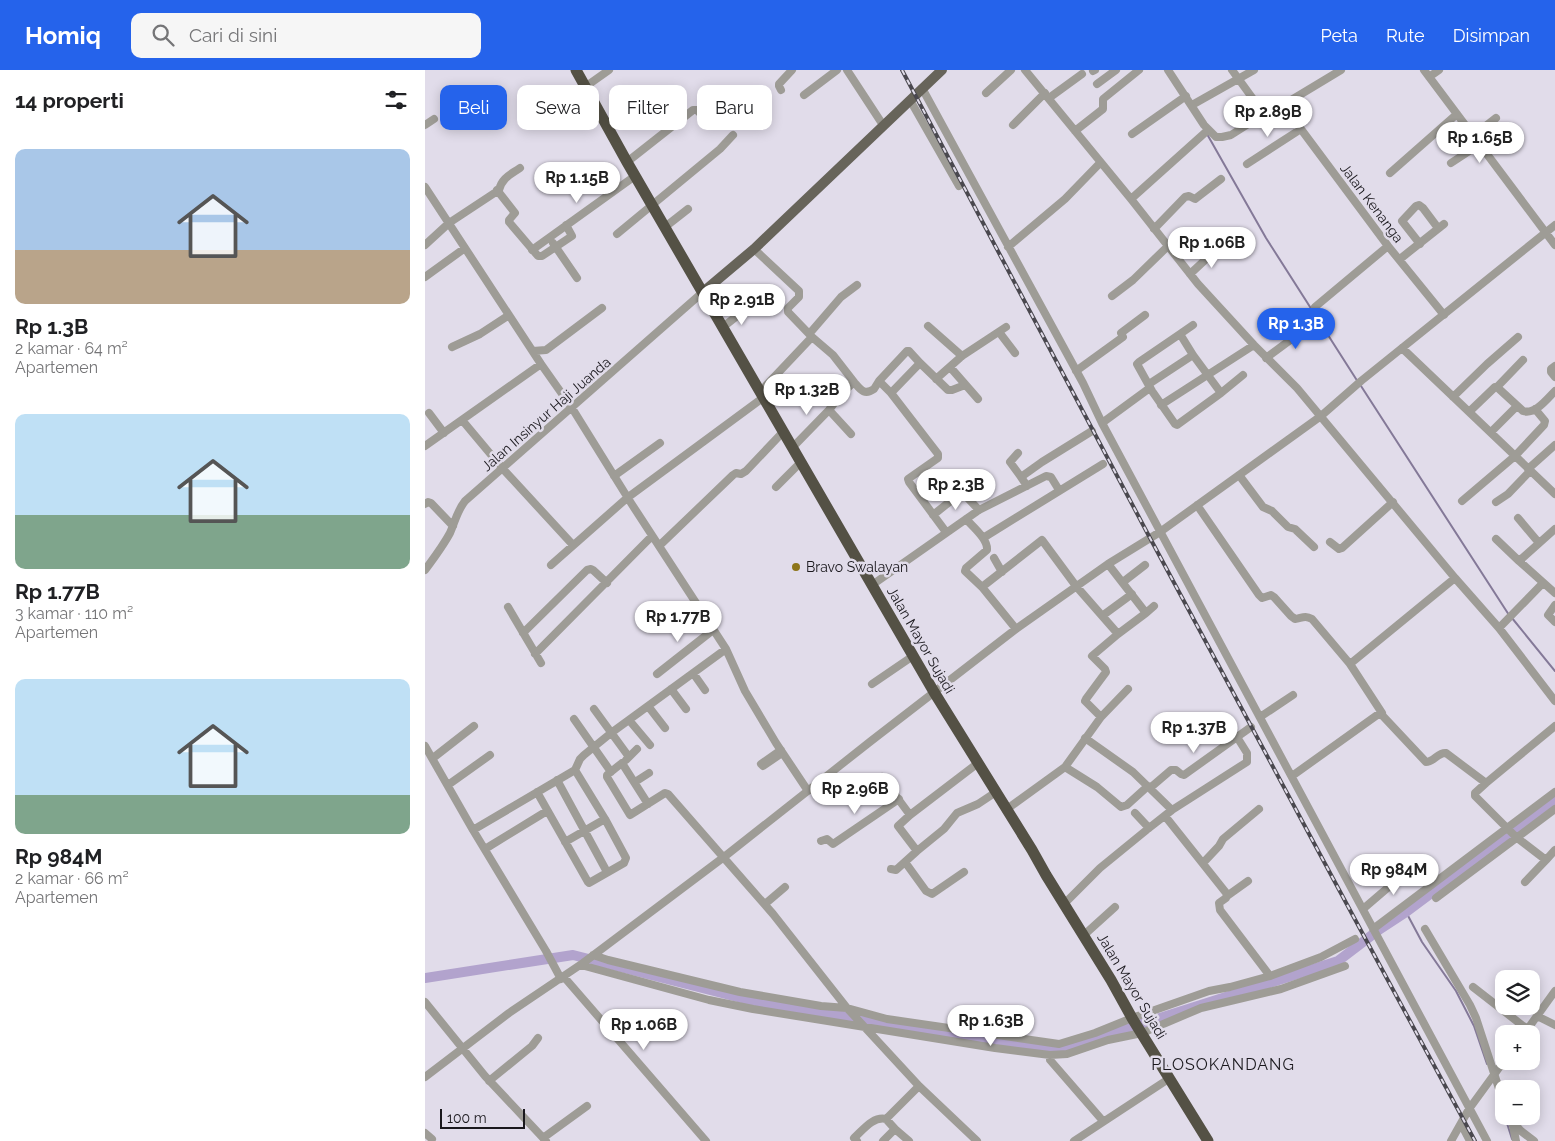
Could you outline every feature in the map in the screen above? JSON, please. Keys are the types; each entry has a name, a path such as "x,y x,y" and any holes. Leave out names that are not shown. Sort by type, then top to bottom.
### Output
{"highway":[{"name":"Jalan Mayor Sujadi","path":"576,70 584,85"},
{"name":"Jalan Mayor Sujadi","path":"599,112 934,692 1208,1141"}],"main road":[{"path":"703,292 753,249 942,70"}],"street":[{"path":"588,85 609,70"},
{"path":"781,90 779,84 793,70"},
{"path":"805,95 837,70"},
{"path":"847,70 883,125"},
{"path":"986,93 1011,70"},
{"path":"1026,70 1190,274 1321,416 1455,578 1499,628 1555,701"},
{"path":"1097,84 1116,70"},
{"path":"1075,131 1103,109 1103,99 1139,70"},
{"path":"1168,70 1192,104 1206,131 1222,138 1231,135 1341,70"},
{"path":"1232,70 1264,114"},
{"path":"1192,104 1253,70"},
{"path":"1439,70 1426,73 1555,245"},
{"path":"1013,125 1047,96 1082,74"},
{"path":"922,88 1076,370 1102,424 1487,1141"},
{"path":"1132,134 1186,96"},
{"path":"910,100 959,186"},
{"name":"Jalan Kenanga","path":"1283,105 1388,246 1444,315"},
{"path":"627,162 693,110 697,110"},
{"path":"1390,173 1457,114"},
{"path":"1473,136 1496,118"},
{"path":"425,125 434,119"},
{"path":"1247,164 1301,129"},
{"path":"1131,199 1206,131"},
{"path":"617,234 720,149 733,135"},
{"path":"1451,163 1480,144"},
{"path":"1008,247 1065,199 1100,163"},
{"path":"425,245 449,223 499,190 501,182 520,168"},
{"path":"532,250 635,176"},
{"path":"1154,229 1185,196 1195,199 1221,179"},
{"path":"425,187 572,408 627,498 726,649 745,690 781,752 808,792"},
{"path":"497,190 515,213 509,222 540,257 572,236 566,225"},
{"path":"1400,259 1420,244 1441,226 1419,205 1402,221 1420,244"},
{"path":"665,228 688,209"},
{"path":"425,1077 509,1013 593,956 724,857 1016,629 1108,564 1160,532 1321,416 1359,382 1555,224"},
{"path":"549,238 577,278"},
{"path":"1112,296 1133,280 1168,246"},
{"path":"1315,307 1388,246"},
{"path":"425,277 465,248"},
{"path":"1190,274 1218,248"},
{"path":"753,249 799,291 799,297 789,308 788,312 833,355 862,391 866,393 874,390 879,381 908,350 948,390 965,385"},
{"path":"551,565 627,498 762,395 841,297 857,285"},
{"name":"Jalan Insinyur Haji Juanda","path":"425,570 453,526 461,507 703,292"},
{"path":"533,351 546,350 602,308"},
{"path":"723,327 747,308"},
{"path":"452,347 480,334 509,315"},
{"path":"1076,370 1125,339 1121,333 1145,315"},
{"path":"1266,358 1312,324"},
{"path":"1193,325 1137,363 1148,387 1177,425 1221,394 1221,392 1243,375"},
{"path":"928,326 962,356"},
{"path":"936,379 962,356 1007,327"},
{"path":"999,332 1015,352"},
{"path":"1180,334 1221,392"},
{"path":"1453,397 1487,364 1518,338"},
{"path":"1161,405 1254,345"},
{"path":"1402,348 1529,470 1553,489"},
{"path":"1102,424 1193,354"},
{"path":"1469,412 1523,360"},
{"path":"891,393 920,362"},
{"path":"425,446 541,364"},
{"path":"1555,366 1551,369 1551,372 1555,377"},
{"path":"950,367 978,399"},
{"path":"879,381 891,393 938,454 938,458 908,479 946,532"},
{"path":"792,448 854,382"},
{"path":"1497,387 1517,406 1527,412 1535,409 1555,391"},
{"path":"1491,432 1517,406"},
{"path":"1462,501 1515,456 1545,423 1535,409"},
{"path":"829,410 851,434"},
{"path":"429,413 444,433"},
{"path":"462,420 503,469 573,545"},
{"path":"1021,477 1092,431"},
{"path":"659,546 733,475 736,473 741,474 745,471 783,432"},
{"path":"614,476 660,443"},
{"path":"1496,502 1508,494 1555,444"},
{"path":"1018,453 1010,462 1027,486"},
{"path":"776,487 801,463"},
{"path":"983,538 1103,464"},
{"path":"1239,475 1263,507 1272,511 1289,527 1295,529 1314,547"},
{"path":"872,585 979,510 1049,476 1059,490"},
{"path":"933,515 962,492 979,510"},
{"path":"1330,542 1339,549 1342,548 1393,502"},
{"path":"425,504 431,503 453,526"},
{"path":"1197,505 1259,595 1262,598 1271,595 1295,619 1303,616 1312,619 1350,664 1382,713 1426,762 1442,753 1446,753 1486,783"},
{"path":"1518,518 1539,543"},
{"path":"966,519 983,538 987,545 987,550 965,571 982,587 1016,629"},
{"path":"1519,561 1555,529"},
{"path":"535,654 652,536"},
{"path":"1496,539 1555,592"},
{"path":"982,587 1042,540 1076,586 1118,634"},
{"path":"994,558 1002,572"},
{"path":"1108,564 1145,613"},
{"path":"1123,582 1145,565"},
{"path":"523,633 587,570 593,570 607,582"},
{"path":"1350,664 1455,578"},
{"path":"1499,628 1543,582"},
{"path":"1102,616 1132,594"},
{"path":"1555,605 1548,615 1555,622"},
{"path":"1101,717 1085,701 1106,672 1105,668 1092,656 1154,606"},
{"path":"509,608 541,663"},
{"path":"657,674 713,630"},
{"path":"473,830 575,770 580,759 611,733 726,649"},
{"path":"872,684 913,656"},
{"path":"693,673 705,690"},
{"path":"1007,809 1065,767 1101,717 1128,689"},
{"path":"671,690 686,710"},
{"path":"1260,718 1293,695"},
{"path":"649,706 665,728"},
{"path":"594,709 611,733 648,804"},
{"path":"1292,776 1382,713"},
{"path":"574,719 611,772"},
{"path":"629,720 651,745"},
{"path":"433,758 474,726"},
{"path":"1546,860 1517,837 1475,796 1475,793 1555,726"},
{"path":"1065,767 1097,787 1121,807 1127,805 1171,770 1176,770 1184,775 1251,727"},
{"path":"1065,904 1100,868 1172,810 1247,762 1247,753 1237,737"},
{"path":"1085,738 1133,772 1172,810"},
{"path":"425,746 552,964 706,1141"},
{"path":"637,749 607,777 629,814 665,793 669,794 765,904 862,1025 919,1086 977,1141"},
{"path":"448,785 490,755"},
{"path":"917,851 898,826 910,814 978,763"},
{"path":"537,792 588,882 624,863 626,858 575,770"},
{"path":"635,782 649,773"},
{"path":"882,777 910,814"},
{"path":"825,778 842,800"},
{"path":"557,780 607,872"},
{"path":"891,868 896,870 944,829 957,813 978,804 996,792"},
{"path":"1374,930 1509,829 1555,792"},
{"path":"821,841 827,839 833,844 899,799"},
{"path":"1203,863 1223,839 1259,809"},
{"path":"1436,898 1555,809"},
{"path":"485,849 547,811"},
{"path":"1135,813 1149,828"},
{"path":"1165,816 1227,896"},
{"path":"565,842 605,819"},
{"path":"1525,882 1555,850"},
{"path":"905,862 926,891 932,894 964,872"},
{"path":"1363,909 1412,867"},
{"path":"1248,881 1219,903 1220,910 1269,976"},
{"path":"765,904 785,887"},
{"path":"1084,935 1115,906"},
{"path":"1425,929 1476,1018 1495,1082"},
{"path":"593,956 740,992 848,1009 887,1019 1059,1044 1095,1033 1209,991 1269,976 1321,956 1355,939"},
{"path":"582,964 709,1000 795,1016 1049,1055 1067,1054 1108,1040 1141,1032 1201,1008 1281,989 1345,966"},
{"path":"1473,988 1519,1025"},
{"path":"1530,1025 1555,990"},
{"path":"1470,1005 1481,994"},
{"path":"425,1002 489,1081 544,1140 587,1106"},
{"path":"1537,1016 1555,1025"},
{"path":"489,1081 532,1046 538,1038"},
{"path":"1049,1055 1050,1060 1103,1121"},
{"path":"1451,1141 1469,1109 1498,1070"},
{"path":"1074,1141 1170,1078"},
{"path":"886,1119 919,1086"},
{"path":"854,1140 875,1119 880,1118 886,1119 909,1141"},
{"path":"1461,1124 1470,1141"},
{"path":"1512,1125 1516,1141"},
{"path":"1516,1125 1534,1141"},
{"path":"883,1141 895,1129"},
{"path":"425,1133 431,1139"}],"waterway":[{"path":"1207,134 1266,238 1358,382"},
{"path":"1361,386 1509,615"},
{"path":"1512,618 1555,671"},
{"path":"425,978 573,955 761,1003 1060,1050 1338,961 1555,801"},
{"path":"1406,912 1422,942 1456,991 1474,1026 1487,1064"},
{"path":"1508,1125 1512,1139"}],"railway":[{"path":"902,70 1150,538 1475,1141"}],"place":[{"name":"Bravo Swalayan","path":"796,567"}],"district":[{"name":"PLOSOKANDANG","path":"1223,1064"}]}
